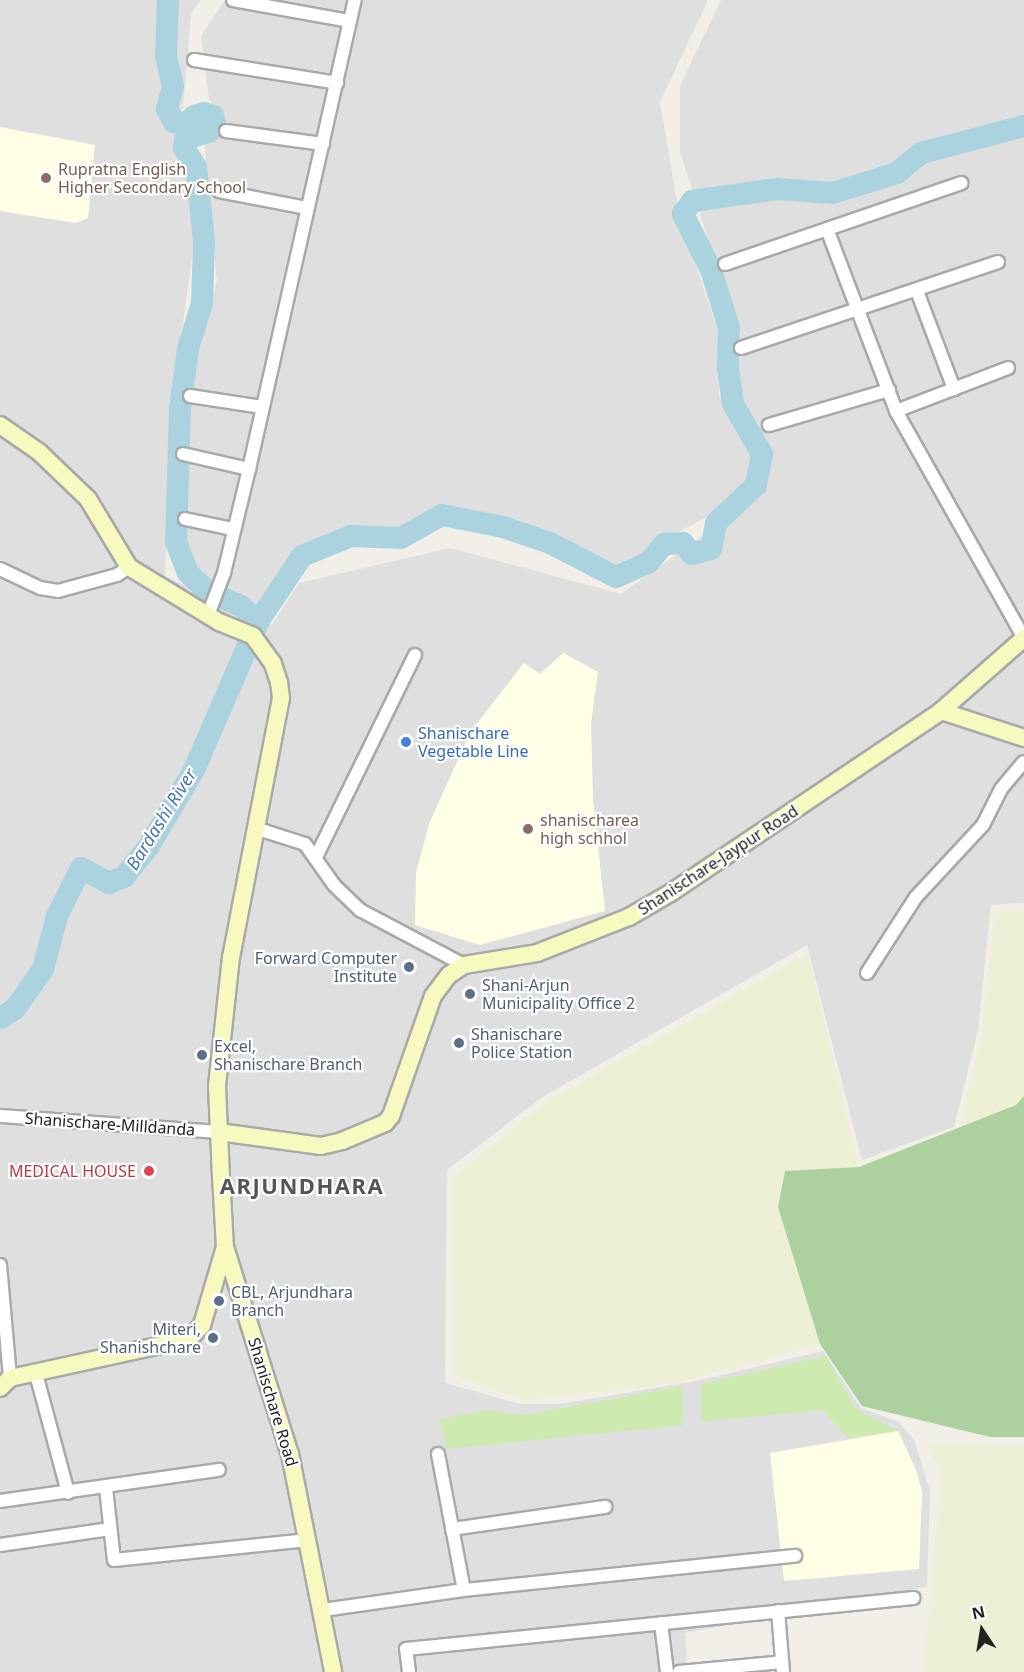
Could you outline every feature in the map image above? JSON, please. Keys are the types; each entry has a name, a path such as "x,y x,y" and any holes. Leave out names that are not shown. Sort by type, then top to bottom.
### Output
{"street":[{"path":"233,0 350,21"},
{"path":"208,615 217,593 249,469 355,0"},
{"path":"194,60 337,83"},
{"path":"226,130 323,144"},
{"path":"725,264 962,183"},
{"path":"219,191 307,208"},
{"path":"827,229 896,411 1024,638"},
{"path":"741,348 858,312 998,262"},
{"path":"917,291 954,388"},
{"path":"896,411 1008,368"},
{"path":"769,425 889,390"},
{"path":"190,396 262,407"},
{"path":"0,425 39,452 88,499 129,567 117,575 58,591 40,588 0,569"},
{"path":"183,454 249,469"},
{"path":"185,519 233,529"},
{"name":"Shanischare Road","path":"129,567 208,615 253,636 273,664 279,682 281,698 258,830 231,957 217,1086 225,1247 290,1454 323,1610 333,1672"},
{"name":"Shanischare-Jaypur Road","path":"464,965 537,953 629,917 681,887 941,711 1024,638"},
{"path":"316,857 415,655"},
{"path":"941,711 1024,738"},
{"path":"867,972 916,897 983,825 1001,789 1024,762"},
{"path":"219,1132 321,1146 342,1142 385,1123 391,1116 433,996 449,975 464,965 360,910 334,885 305,844 258,830"},
{"name":"Shanischare-Milldanda","path":"0,1116 219,1132"},
{"path":"0,1265 5,1383 189,1339 202,1325 225,1247"},
{"path":"36,1374 68,1493"},
{"path":"438,1454 464,1590"},
{"path":"0,1501 106,1488 219,1470"},
{"path":"106,1488 114,1560 308,1540"},
{"path":"452,1529 604,1508"},
{"path":"0,1545 111,1529"},
{"path":"323,1610 464,1590 795,1556"},
{"path":"409,1672 406,1649 913,1598"},
{"path":"679,1672 783,1667 777,1611"},
{"path":"661,1623 667,1672"}],"shaded area":[{"path":"0,0 201,0 191,13 180,143 195,234 173,399 165,576 272,625 299,583 450,548 621,594 741,508 763,482 765,456 728,390 715,261 680,152 680,86 721,0 1024,0 1024,903 991,905 978,1030 954,1127 862,1160 807,945 541,1098 447,1170 445,1383 520,1404 560,1404 696,1381 823,1351 861,1408 899,1422 914,1440 930,1491 927,1587 685,1633 688,1672 0,1672"},
{"path":"225,0 708,0 660,102 679,214 717,329 719,395 758,454 753,479 729,505 667,538 617,582 488,527 442,519 404,542 351,545 305,566 275,614 209,582 190,563 182,546 187,389 217,281 204,139 224,125 209,100 201,36"},
{"name":"Rupratna English Higher Secondary School","path":"0,127 95,145 88,218 76,223 0,211"},
{"path":"563,653 598,672 591,724 593,799 605,911 480,945 415,925 416,873 429,824 471,731 524,663 540,674"},
{"path":"995,910 1024,910 1024,1096 1016,1105 960,1127 981,1035"},
{"path":"808,953 859,1167 784,1172 778,1207 820,1344 671,1384 524,1400 454,1375 451,1178 542,1104"},
{"path":"898,1431 917,1472 922,1492 919,1569 784,1581 770,1453"},
{"path":"926,1443 1024,1445 1024,1672 924,1672 941,1473"}],"green space":[{"path":"1024,1096 1024,1437 990,1437 862,1406 820,1344 778,1207 785,1171 859,1167 1016,1105"},
{"path":"826,1356 855,1408 898,1431 848,1438 822,1410 701,1422 701,1384"},
{"path":"682,1386 684,1425 447,1449 439,1420 484,1410 524,1415"}],"waterway":[{"path":"168,0 166,56 173,86 167,109 174,122 186,124 194,116 204,113 213,116 215,123 209,132 185,139 184,148 196,167 204,241 202,303 188,349 180,408 176,542 188,573 207,591 241,606 258,622"},
{"name":"Bardashi River","path":"0,1018 15,1009 43,969 57,916 81,868 109,883 124,877 149,846 194,770 258,622 302,556 351,536 401,538 442,515 503,527 550,543 616,577 649,562 664,544 683,543 692,554 711,549 716,523 756,485 762,454 733,404 728,367 729,328 711,270 683,214 692,201 777,189 833,193 897,173 921,153 1024,126"}],"place":[{"name":"Rupratna English Higher Secondary School","path":"46,178"},
{"name":"Shanischare Vegetable Line","path":"406,742"},
{"name":"shanischarea high schhol","path":"528,829"},
{"name":"Forward Computer Institute","path":"409,967"},
{"name":"Shani-Arjun Municipality Office 2","path":"470,994"},
{"name":"Shanischare Police Station","path":"459,1043"},
{"name":"Excel, Shanischare Branch","path":"202,1055"},
{"name":"MEDICAL HOUSE","path":"149,1171"},
{"name":"CBL, Arjundhara Branch","path":"219,1301"},
{"name":"Miteri, Shanishchare","path":"213,1338"}],"district":[{"name":"ARJUNDHARA","path":"302,1186"}]}
